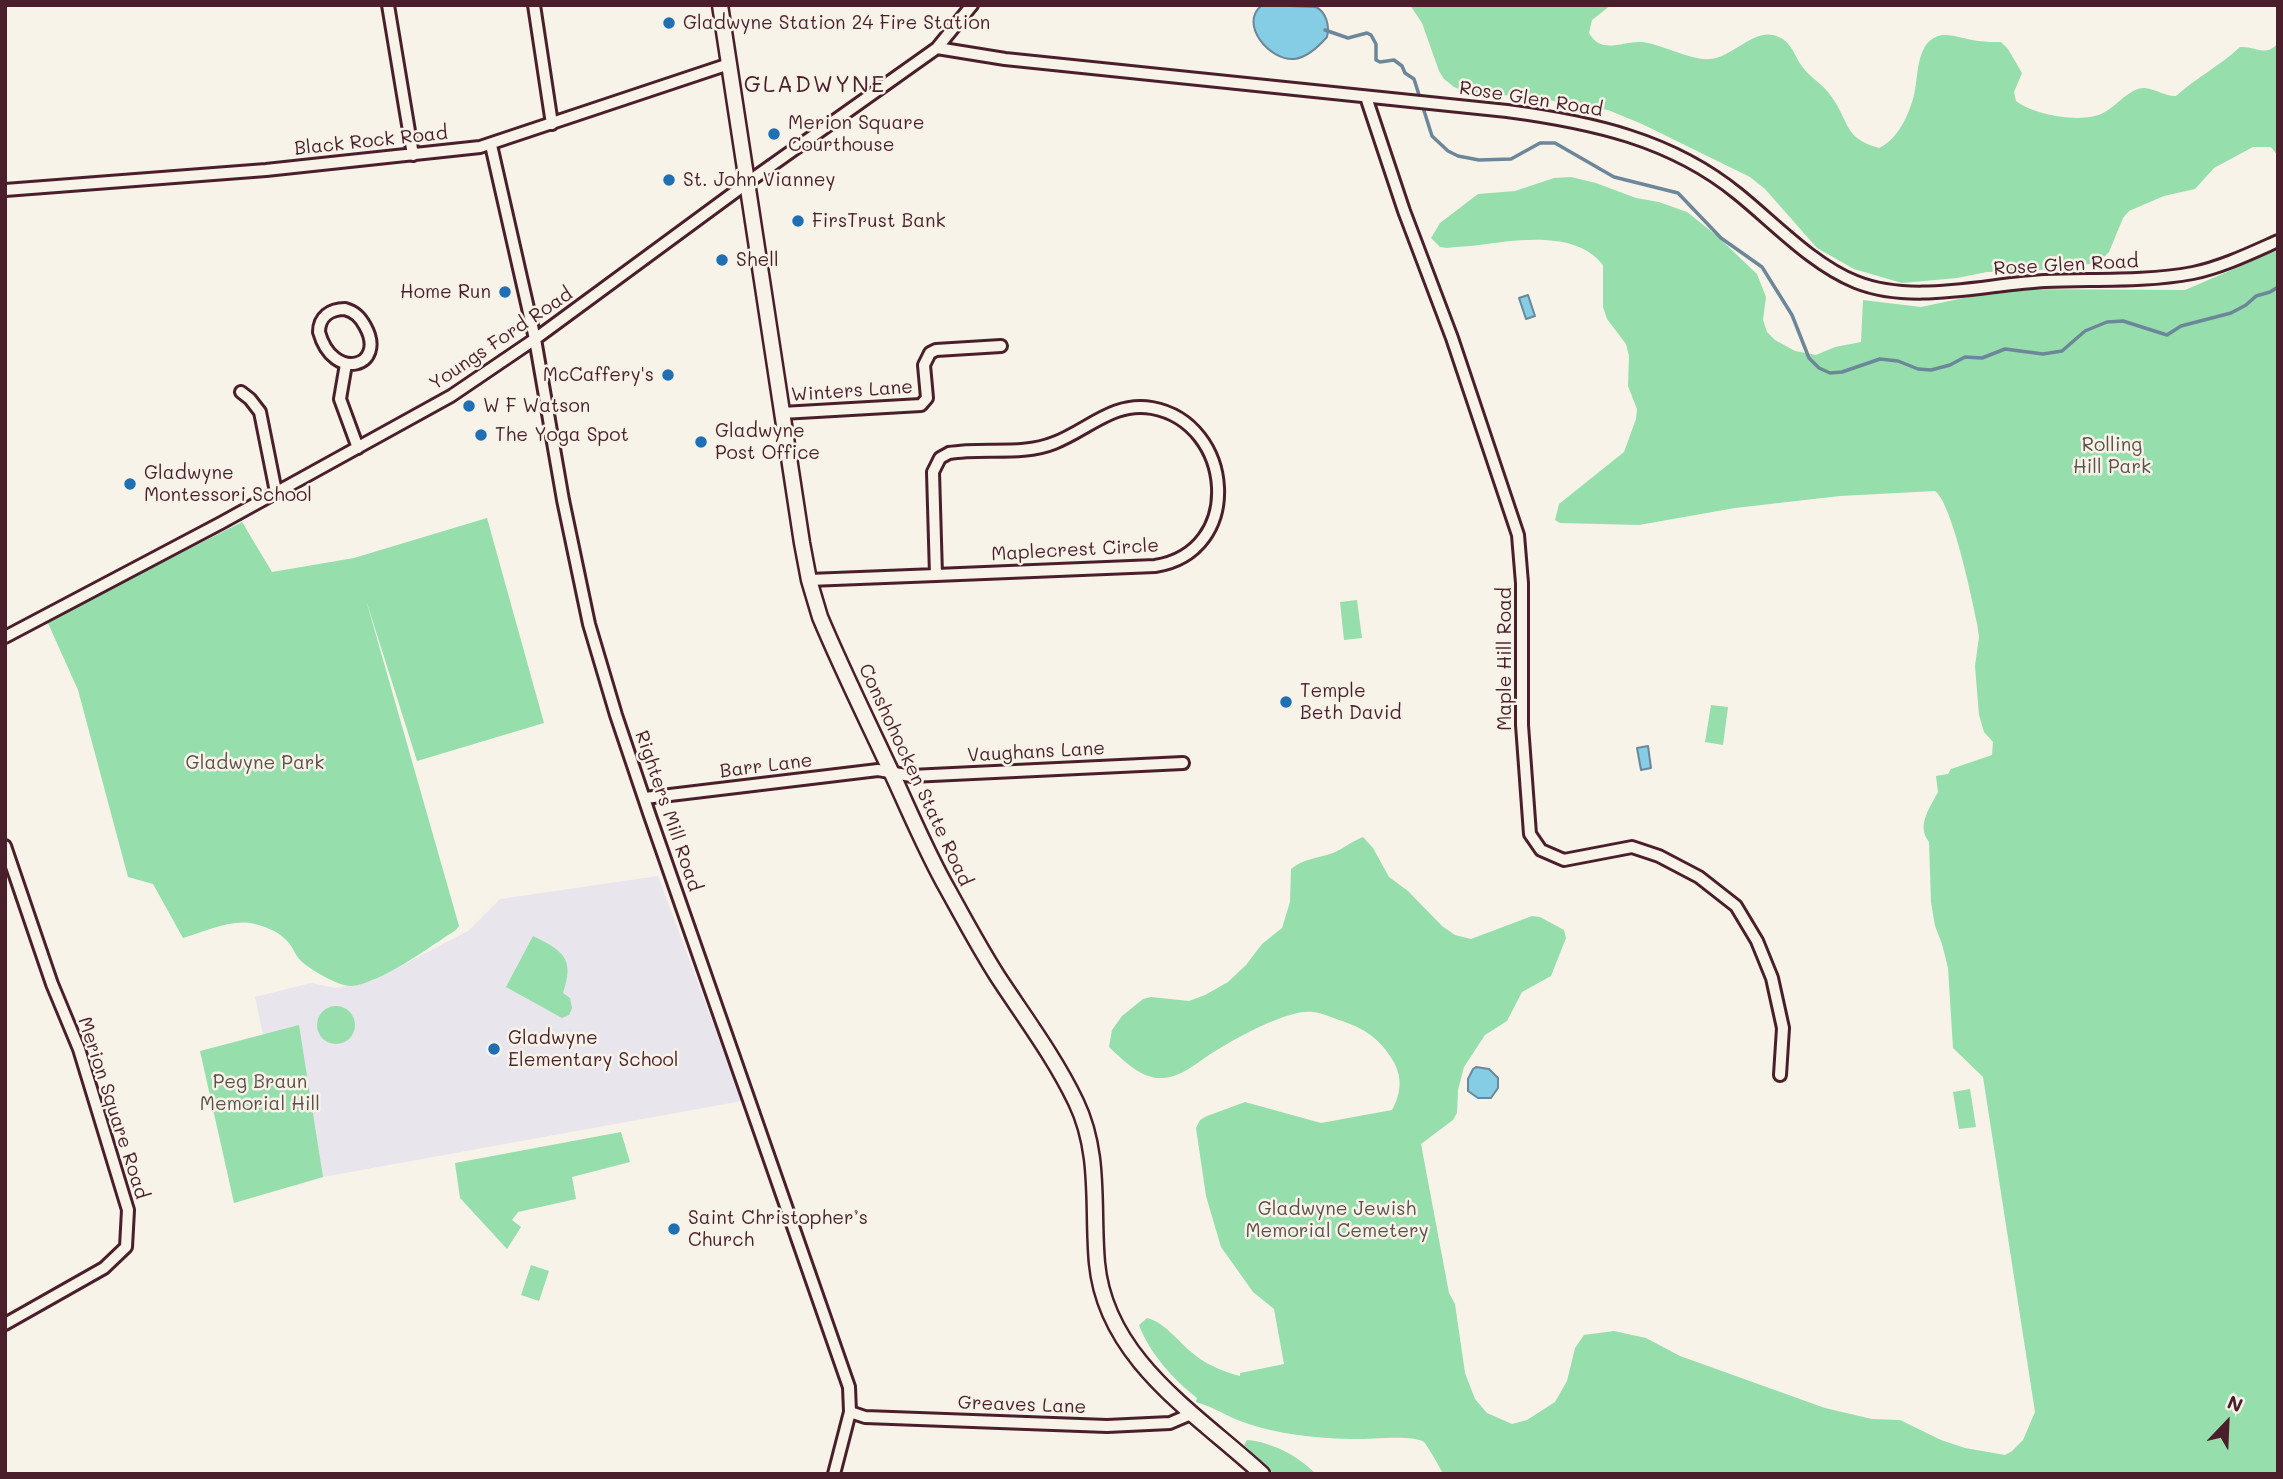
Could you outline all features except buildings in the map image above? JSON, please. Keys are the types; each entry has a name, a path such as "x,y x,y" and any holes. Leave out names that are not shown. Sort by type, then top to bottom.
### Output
{"main road":[{"name":"Conshohocken State Road","path":"720,5 809,580 828,636 946,887 996,974 1055,1063 1084,1120 1095,1166 1099,1277 1110,1312 1125,1340 1146,1369 1191,1414 1262,1474"}],"street":[{"path":"388,5 413,155"},
{"path":"534,5 552,124"},
{"name":"Youngs Ford Road","path":"5,637 51,615 444,400 535,339 937,48 972,5"},
{"name":"Rose Glen Road","path":"937,48 1005,59 1440,103 1563,118 1610,129 1674,153 1717,178 1822,263 1841,275 1876,289 1912,292 2044,281 2156,278 2216,267 2278,241"},
{"name":"Black Rock Road","path":"5,190 266,170 491,145 729,64"},
{"name":"Maple Hill Road","path":"1366,97 1404,211 1452,338 1518,535 1522,583 1522,726 1530,834 1541,850 1564,860 1632,848 1659,856 1699,877 1736,906 1757,941 1772,978 1783,1028 1780,1075"},
{"name":"Righters Mill Road","path":"491,145 535,339 562,500 589,624 645,798 849,1387 850,1412 834,1474"},
{"path":"345,309 356,314 371,338 371,347 365,358 358,363 346,364 332,356 319,332 324,317 335,310 345,309"},
{"name":"Winters Lane","path":"782,413 921,405 927,398 924,365 930,353 936,350 1001,345"},
{"path":"346,364 340,399 344,416 358,448"},
{"path":"241,392 260,412 276,492"},
{"name":"Maplecrest Circle","path":"809,580 936,575 1154,566 1181,558 1203,541 1215,517 1219,491 1210,457 1200,438 1187,425 1162,411 1141,407 1113,412 1047,446 948,453 940,458 933,472 936,575"},
{"name":"Vaughans Lane","path":"892,773 911,776 1183,762"},
{"name":"Barr Lane","path":"645,798 878,770 892,773"},
{"name":"Merion Square Road","path":"5,845 52,984 79,1049 128,1210 126,1247 104,1268 5,1325"},
{"name":"Greaves Lane","path":"850,1412 865,1417 1107,1426 1170,1423 1191,1414"}],"shaded area":[{"name":"Gladwyne Elementary School","path":"658,876 742,1101 323,1177 295,1186 255,997 311,983 336,988 372,981 468,931 500,899"}],"green space":[{"path":"1410,5 1611,5 1592,20 1589,33 1600,44 1642,42 1703,59 1726,54 1758,36 1773,35 1787,43 1804,69 1828,92 1853,134 1867,144 1879,148 1892,139 1906,118 1923,51 1933,38 1942,35 2001,42 2022,73 2014,92 2016,101 2046,114 2071,118 2103,113 2139,89 2176,96 2240,47 2265,51 2278,43 2278,156 2271,147 2253,147 2214,168 2195,189 2164,196 2129,211 2123,218 2109,252 2102,259 2090,264 2031,271 1987,272 1957,278 1902,283 1854,269 1817,248 1765,189 1750,177 1642,124 1608,110 1524,96 1470,94 1454,87 1439,71 1422,23"},
{"path":"1571,177 1596,183 1636,198 1659,202 1687,212 1757,274 1766,297 1763,320 1767,332 1775,340 1795,351 1816,355 1835,347 1861,342 1863,300 1921,307 2006,289 2185,290 2278,250 2278,1474 1443,1474 1426,1444 1418,1440 1306,1436 1262,1428 1235,1419 1196,1402 1197,1398 1179,1383 1149,1346 1139,1325 1147,1318 1165,1327 1201,1359 1227,1372 1240,1376 1240,1373 1284,1364 1274,1309 1253,1292 1221,1247 1206,1196 1196,1128 1200,1120 1245,1102 1321,1123 1392,1110 1400,1083 1390,1056 1368,1033 1316,1013 1289,1015 1258,1027 1181,1073 1163,1078 1140,1072 1109,1047 1112,1030 1122,1016 1143,999 1151,997 1189,1001 1228,982 1262,944 1282,928 1290,902 1291,869 1305,861 1333,853 1363,837 1373,848 1389,877 1455,935 1471,939 1532,916 1540,917 1564,930 1566,938 1551,976 1522,992 1507,1021 1485,1035 1464,1067 1458,1090 1457,1113 1453,1120 1421,1144 1449,1293 1455,1304 1465,1373 1475,1399 1487,1413 1512,1424 1527,1420 1555,1402 1567,1381 1575,1348 1584,1335 1614,1331 1646,1338 1680,1356 1825,1408 1872,1419 1900,1420 1941,1440 1965,1448 2005,1455 2023,1440 2035,1412 1983,1077 1953,1048 1948,968 1935,926 1931,902 1929,842 1925,836 1924,823 1938,792 1936,776 1948,774 1951,769 1992,755 1993,742 1984,732 1979,715 1975,666 1979,637 1977,623 1948,513 1935,491 1840,496 1735,508 1639,525 1560,523 1555,520 1559,504 1624,452 1636,419 1637,409 1628,386 1629,356 1626,344 1607,319 1603,307 1603,265 1578,246 1562,242 1528,240 1447,248 1440,247 1431,238 1440,223 1478,194 1515,191 1554,178"},
{"name":"Gladwyne Park","path":"487,518 544,723 417,761 366,600 459,926 391,971 352,986 332,981 310,968 298,958 285,938 260,925 233,923 183,938 153,884 128,877 78,690 47,621 242,522 272,572 354,558"},
{"path":"1357,600 1362,638 1344,640 1340,602"},
{"path":"1711,705 1728,707 1723,745 1705,742"},
{"path":"533,936 559,951 567,964 563,993 570,998 572,1008 569,1015 562,1018 506,987"},
{"path":"336,1006 349,1012 355,1025 349,1038 336,1044 323,1038 317,1025 323,1012"},
{"name":"Peg Braun Memorial Hill","path":"299,1025 323,1177 234,1203 200,1051"},
{"path":"1970,1089 1976,1127 1959,1129 1953,1092"},
{"path":"621,1132 630,1162 572,1177 576,1199 518,1212 512,1220 521,1227 507,1249 460,1198 455,1163"},
{"path":"531,1265 549,1271 539,1301 521,1295"},
{"path":"1247,1440 1284,1451 1316,1474 1274,1474 1244,1445"}],"water":[{"path":"1262,5 1316,7 1326,20 1327,37 1312,51 1299,58 1285,58 1276,54 1267,48 1255,31 1256,13"},
{"path":"1528,295 1535,316 1526,319 1519,298"},
{"path":"1648,746 1651,768 1641,770 1637,748"},
{"path":"1476,1067 1489,1069 1498,1078 1498,1088 1491,1098 1478,1098 1468,1091 1468,1079"}],"waterway":[{"path":"1325,30 1348,38 1367,33 1371,35 1376,44 1376,60 1394,60 1414,79 1432,136 1448,151 1458,156 1479,160 1511,159 1540,143 1555,143 1614,177 1678,193 1721,238 1762,267 1792,315 1809,358 1819,368 1830,373 1842,372 1880,359 1931,370 1950,365 1965,357 1982,358 2005,349 2043,354 2062,351 2085,331 2107,322 2123,321 2167,335 2181,326 2231,313 2256,296 2278,287"}],"place":[{"name":"Gladwyne Station 24 Fire Station","path":"669,23"},
{"name":"Merion Square Courthouse","path":"774,134"},
{"name":"St. John Vianney","path":"669,180"},
{"name":"FirsTrust Bank","path":"798,221"},
{"name":"Shell","path":"722,260"},
{"name":"Home Run","path":"505,292"},
{"name":"McCaffery's","path":"668,375"},
{"name":"W F Watson","path":"469,406"},
{"name":"The Yoga Spot","path":"481,435"},
{"name":"Gladwyne Post Office","path":"701,442"},
{"name":"Gladwyne Montessori School","path":"130,484"},
{"name":"Temple Beth David","path":"1286,702"},
{"name":"Gladwyne Elementary School","path":"494,1049"},
{"name":"Saint Christopher’s Church","path":"674,1229"}],"district":[{"name":"GLADWYNE","path":"815,85"}],"park label":[{"name":"Rolling Hill Park","path":"2112,456"},
{"name":"Gladwyne Jewish Memorial Cemetery","path":"1337,1220"}]}
